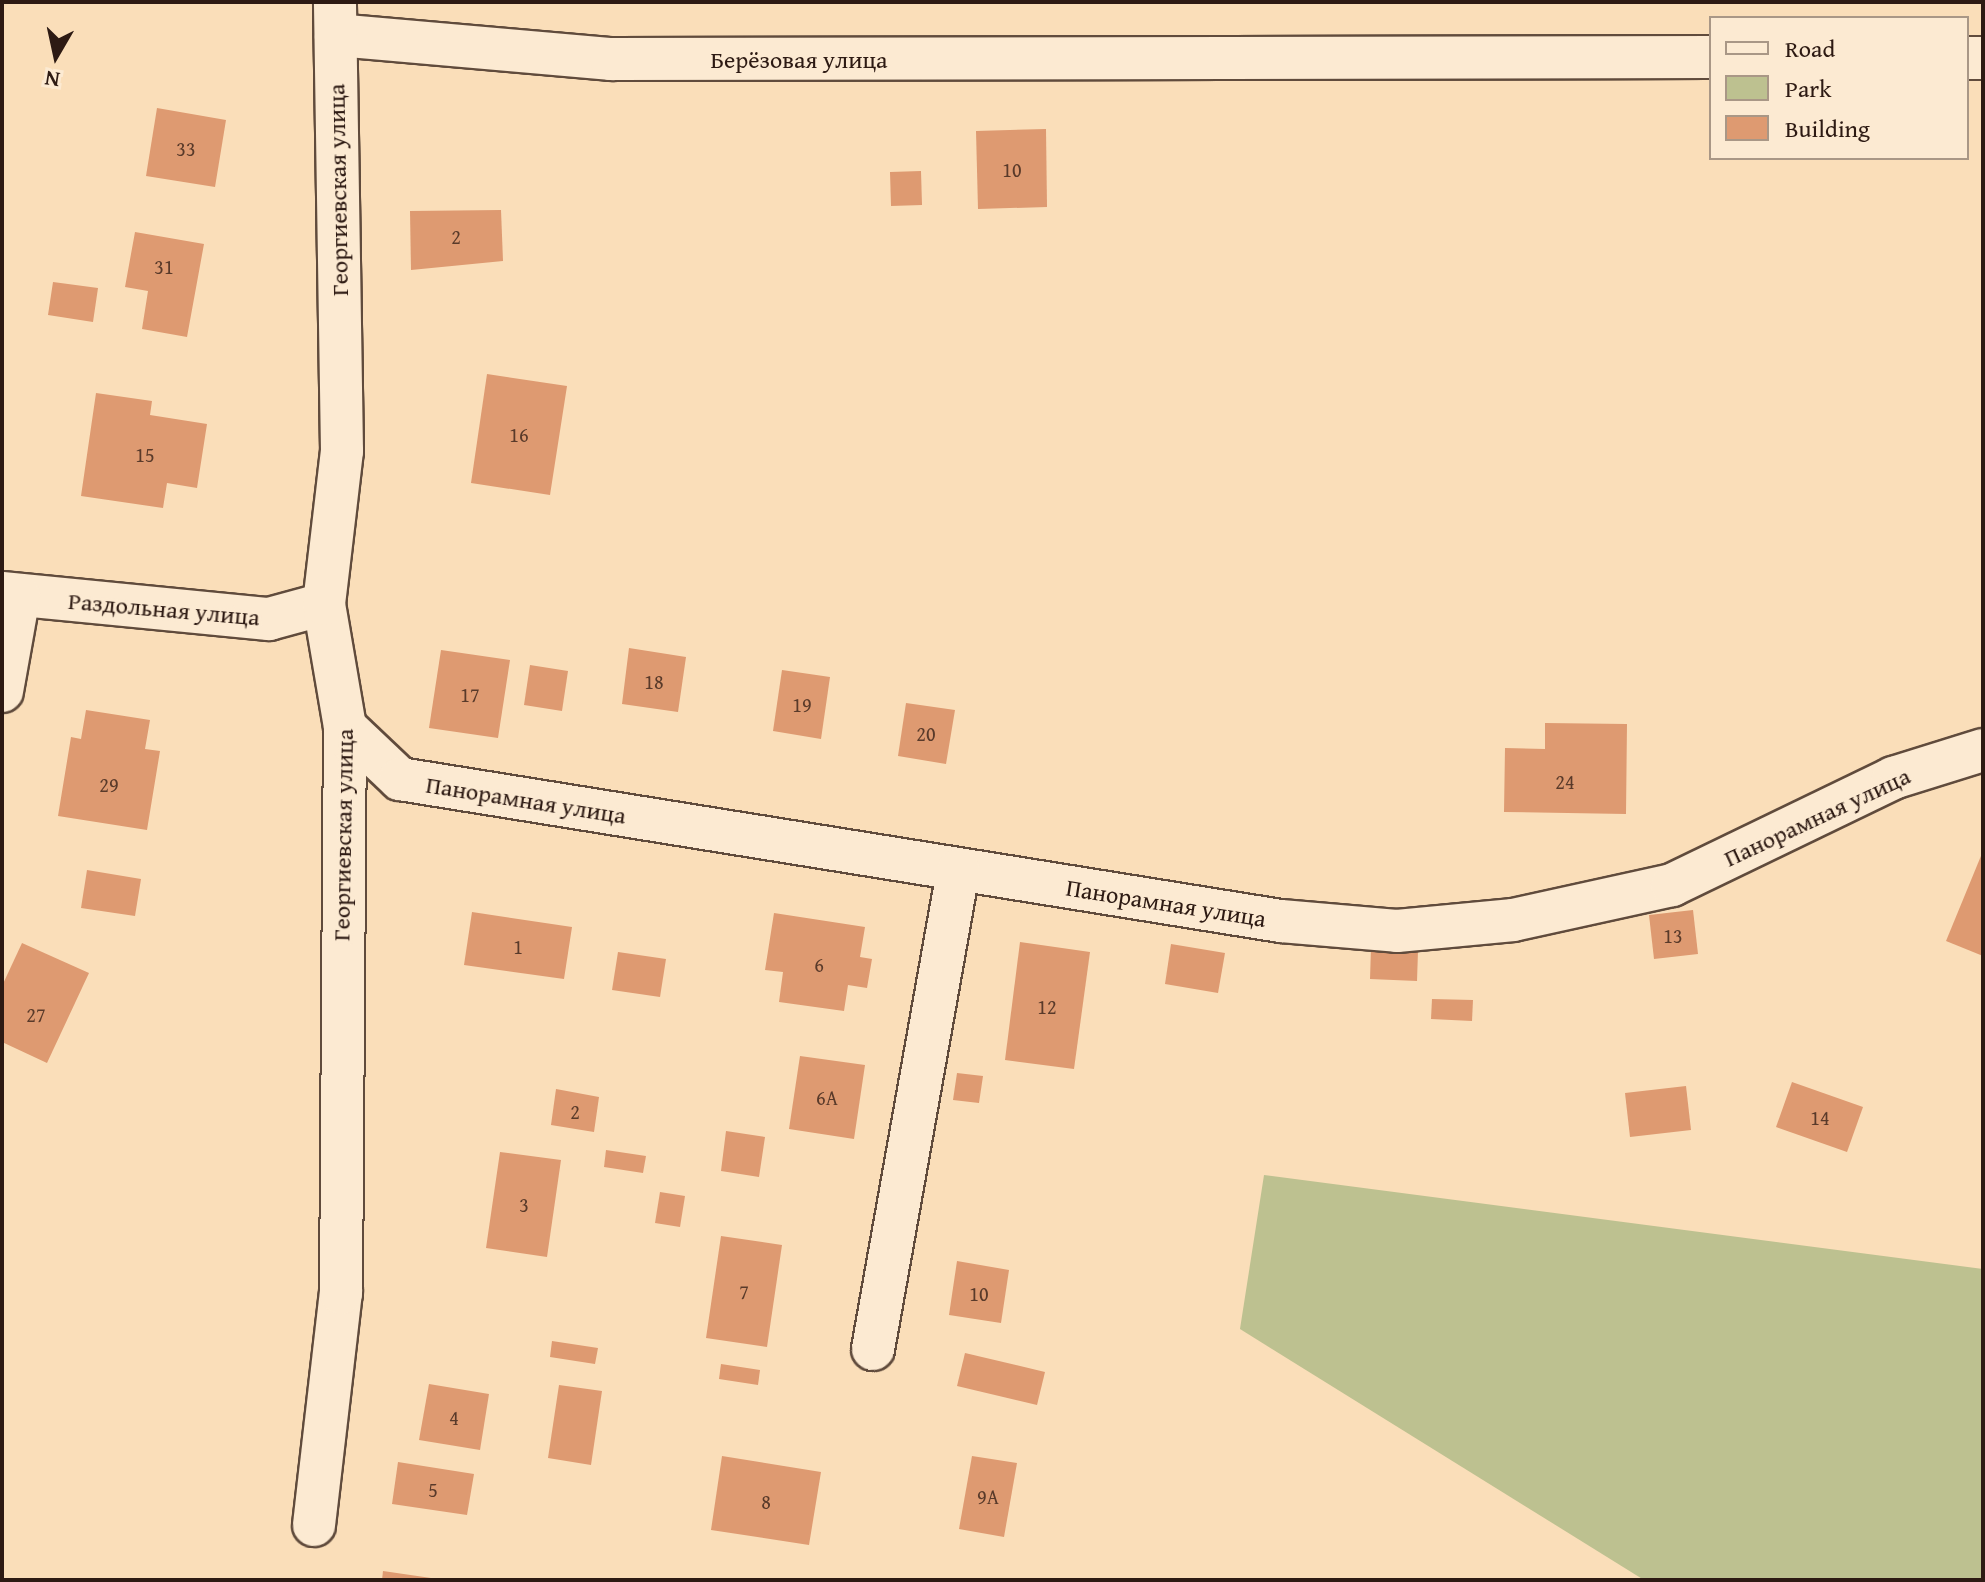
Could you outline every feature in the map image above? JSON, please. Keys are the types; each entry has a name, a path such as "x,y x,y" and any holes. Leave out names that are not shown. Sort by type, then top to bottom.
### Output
{"street":[{"name":"Берёзовая улица","path":"335,18 611,59 1264,61 1440,55 1709,57"},
{"name":"Георгиевская улица","path":"314,1525 341,1293 345,727 324,604 342,451 335,18"},
{"name":"Раздольная улица","path":"10,595 269,619 324,604"},
{"path":"2,691 10,595"},
{"name":"Панорамная улица","path":"345,727 400,779 1281,921 1397,931 1513,920 1672,885 1893,778 1983,750"},
{"path":"873,1349 958,870"}],"green space":[{"path":"1264,1175 1983,1269 1983,1580 1644,1580 1240,1329"}],"building":[{"path":"157,108 226,120 215,187 146,176"},
{"path":"1046,129 1047,207 978,209 976,131"},
{"path":"921,171 922,205 891,206 890,172"},
{"path":"501,210 503,261 411,270 410,211"},
{"path":"135,232 204,244 187,337 142,329 148,291 125,287"},
{"path":"53,282 98,288 93,322 48,315"},
{"path":"487,374 567,386 550,495 471,483"},
{"path":"96,393 152,401 150,415 207,424 197,488 167,483 163,508 81,496"},
{"path":"629,648 686,657 678,712 622,704"},
{"path":"441,650 510,660 498,738 429,728"},
{"path":"530,665 568,671 562,711 524,705"},
{"path":"782,670 830,677 821,739 773,731"},
{"path":"906,703 955,710 946,764 898,756"},
{"path":"86,710 150,720 145,749 160,751 147,830 58,816 71,737 81,739"},
{"path":"1545,723 1627,724 1626,814 1504,812 1505,748 1545,749"},
{"path":"1983,851 1983,956 1946,941"},
{"path":"87,870 141,879 135,916 81,908"},
{"path":"1693,910 1698,954 1654,959 1649,915"},
{"path":"472,912 572,927 564,979 464,965"},
{"path":"774,913 865,927 860,957 872,959 867,988 848,985 844,1011 779,1002 783,972 765,970"},
{"path":"1020,942 1090,952 1074,1069 1005,1060"},
{"path":"22,943 89,973 47,1063 2,1042 2,986"},
{"path":"1171,944 1225,953 1218,993 1165,984"},
{"path":"1371,948 1418,951 1417,981 1370,979"},
{"path":"618,952 666,959 660,997 612,990"},
{"path":"1432,999 1473,1000 1472,1021 1431,1019"},
{"path":"800,1056 865,1065 854,1139 789,1129"},
{"path":"957,1073 983,1076 979,1103 953,1100"},
{"path":"1792,1082 1863,1107 1847,1152 1776,1127"},
{"path":"1686,1086 1691,1130 1630,1137 1625,1093"},
{"path":"556,1089 599,1097 594,1132 551,1125"},
{"path":"726,1131 765,1137 759,1177 721,1171"},
{"path":"606,1150 646,1156 643,1173 604,1167"},
{"path":"500,1152 561,1160 547,1257 486,1248"},
{"path":"660,1192 685,1196 680,1227 655,1223"},
{"path":"721,1236 782,1245 767,1347 706,1338"},
{"path":"957,1261 1009,1270 1001,1323 949,1315"},
{"path":"552,1341 598,1348 595,1364 550,1357"},
{"path":"965,1353 1045,1372 1037,1405 957,1386"},
{"path":"721,1364 760,1370 758,1385 719,1379"},
{"path":"429,1384 489,1394 480,1450 419,1440"},
{"path":"559,1385 602,1391 591,1465 548,1458"},
{"path":"722,1456 821,1472 809,1545 711,1530"},
{"path":"972,1456 1017,1463 1004,1537 959,1529"},
{"path":"398,1462 474,1474 467,1515 392,1504"},
{"path":"383,1571 431,1578 431,1580 382,1580"}]}
